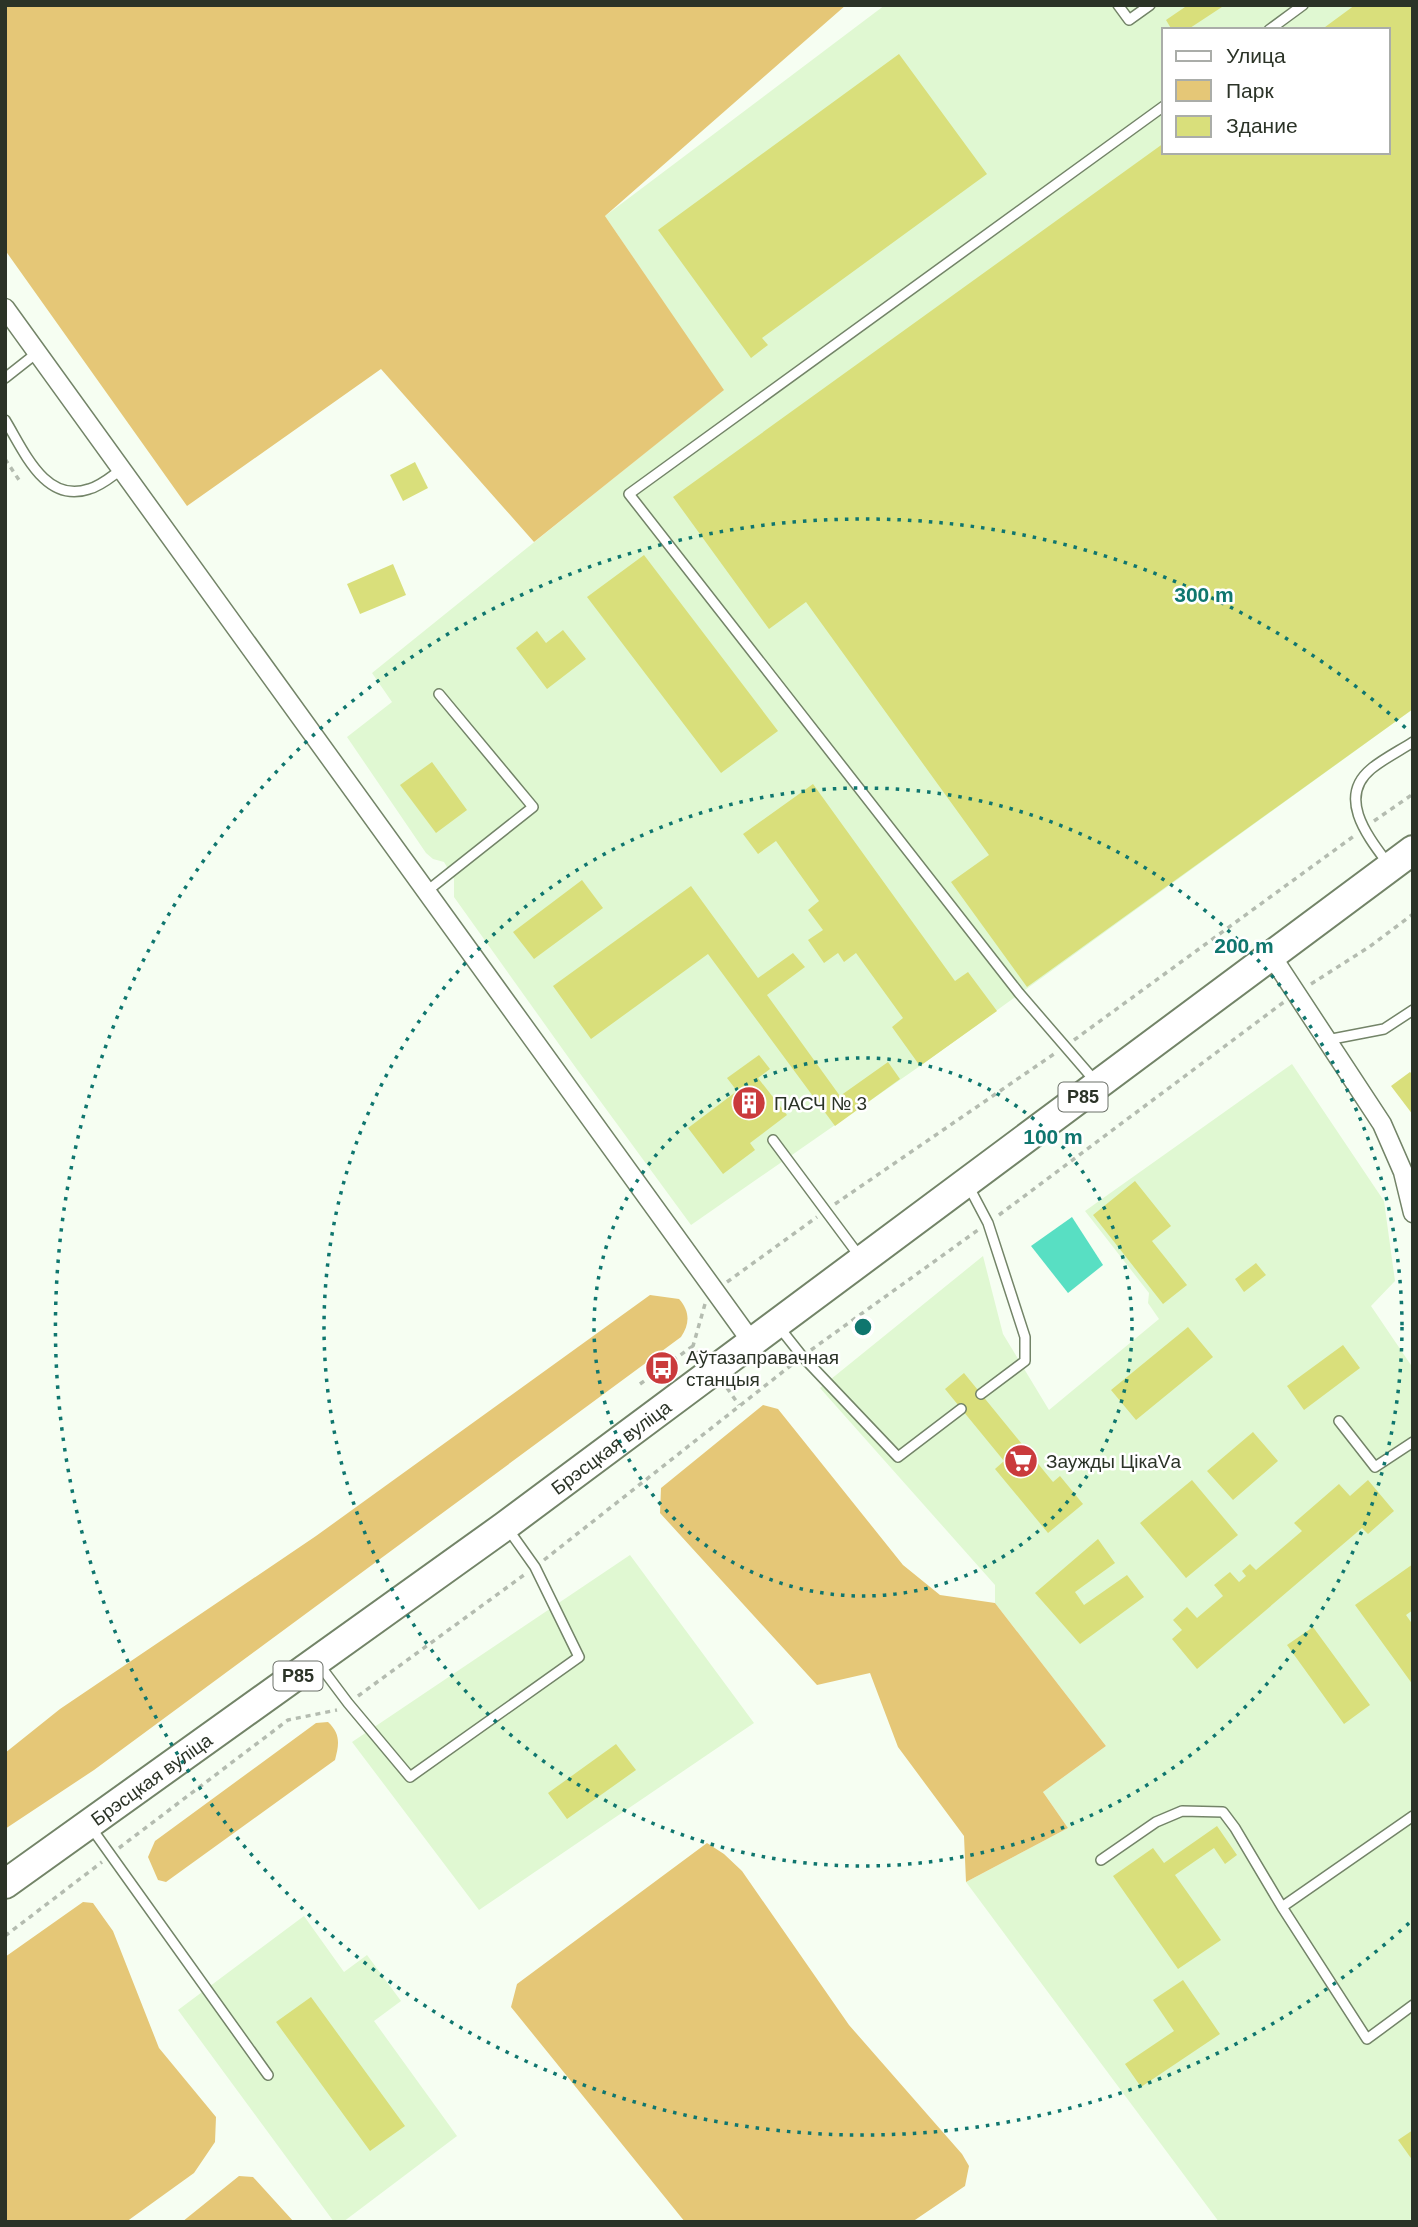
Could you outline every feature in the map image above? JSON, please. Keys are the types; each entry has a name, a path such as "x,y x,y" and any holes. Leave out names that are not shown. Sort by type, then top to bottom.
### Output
{"main road":[{"name":"Брэсцкая вуліца","path":"5,1884 505,1526 751,1340 864,1261 1413,850"}],"street":[{"path":"5,308 751,1340"},
{"path":"1271,955 1382,1124 1403,1172 1413,1213"}],"lane":[{"path":"1118,5 1129,20 1150,5"},
{"path":"1272,28 1303,5"},
{"path":"1098,1085 1019,993 629,494 1162,107"},
{"path":"5,378 38,352"},
{"path":"5,420 33,466 53,488 68,492 89,489 122,469"},
{"path":"427,891 533,807 439,694"},
{"path":"1390,866 1363,829 1356,808 1357,785 1370,769 1413,742"},
{"path":"1327,1040 1384,1029 1413,1010"},
{"path":"774,1140 864,1261"},
{"path":"967,1183 988,1223 1025,1338 1025,1361 981,1394"},
{"path":"776,1323 802,1356 898,1457 961,1409"},
{"path":"1339,1421 1375,1467 1413,1442"},
{"path":"317,1662 410,1777 579,1657 535,1567 505,1526"},
{"path":"1101,1860 1156,1822 1182,1811 1223,1812 1367,2039 1413,2005"},
{"path":"1282,1907 1413,1816"},
{"path":"89,1824 268,2075"}],"path":[{"path":"5,459 22,483"},
{"path":"640,1384 693,1346 706,1298 825,1211 1065,1047 1413,794"},
{"path":"5,1936 288,1720 335,1711 348,1703 535,1567 802,1356 988,1223 1296,993 1369,947 1413,914"},
{"path":"693,1346 739,1406"}],"shaded area":[{"path":"885,5 1413,5 1413,709 920,1066 691,1225 454,897 454,879 444,862 433,859 426,853 347,737 392,702 372,673 723,390 605,216"},
{"path":"1292,1064 1384,1201 1395,1281 1371,1306 1413,1368 1413,2222 1219,2222 966,1882 1068,1828 1043,1792 1106,1746 995,1603 995,1585 820,1388 983,1256 1003,1334 1049,1410 1159,1319 1148,1303 1149,1293 1085,1211"},
{"path":"1072,1217 1103,1265 1068,1293 1031,1246"},
{"path":"630,1555 754,1723 479,1910 352,1742"},
{"path":"304,1916 344,1972 367,1955 401,2001 374,2021 457,2136 343,2222 334,2222 178,2010"}],"green space":[{"path":"5,5 846,5 605,216 724,390 534,542 381,369 187,506 5,250"},
{"path":"650,1295 679,1299 683,1304 688,1318 681,1337 94,1770 5,1829 5,1753 60,1709 316,1536"},
{"path":"763,1405 778,1409 903,1565 940,1595 995,1603 1106,1746 1043,1792 1068,1828 966,1882 964,1836 898,1747 870,1673 817,1685 660,1513 661,1488"},
{"path":"328,1722 338,1740 335,1760 166,1882 158,1880 148,1857 155,1841 316,1723"},
{"path":"707,1843 742,1871 849,2025 962,2154 969,2166 965,2186 912,2222 685,2222 511,2007 517,1984"},
{"path":"83,1902 93,1903 113,1931 159,2048 216,2117 215,2142 194,2173 126,2222 5,2222 5,1957"},
{"path":"239,2176 253,2177 294,2222 182,2222"}],"building":[{"path":"1184,5 1225,5 1190,28 1171,28 1166,20 1185,7"},
{"path":"1355,5 1413,5 1413,709 1027,987 951,882 989,855 806,602 769,629 673,497 1162,144 1162,154 1390,154 1390,28 1324,28"},
{"path":"899,54 987,174 762,338 768,345 751,358 658,230"},
{"path":"415,462 428,488 403,501 390,475"},
{"path":"644,555 778,731 721,773 587,597"},
{"path":"393,564 406,595 360,614 347,584"},
{"path":"563,630 586,659 547,689 516,648 537,631 546,643"},
{"path":"432,762 467,810 436,833 400,785"},
{"path":"813,784 955,981 968,972 997,1011 920,1066 892,1027 903,1018 856,953 844,962 838,953 824,963 808,940 823,930 808,910 819,901 776,841 758,854 743,834"},
{"path":"582,880 603,908 534,959 513,932"},
{"path":"691,886 758,978 793,953 805,967 767,995 840,1096 888,1062 900,1079 835,1126 708,954 591,1039 553,986"},
{"name":"ПАСЧ № 3","path":"759,1055 770,1069 758,1078 787,1115 750,1143 755,1150 723,1174 688,1128 737,1091 727,1078"},
{"path":"1410,1072 1413,1075 1413,1115 1391,1086"},
{"path":"1135,1181 1171,1226 1152,1241 1187,1285 1163,1304 1093,1215"},
{"path":"1256,1263 1266,1275 1244,1292 1235,1279"},
{"path":"1188,1327 1213,1357 1136,1420 1111,1390"},
{"path":"1343,1345 1360,1368 1304,1410 1287,1386"},
{"path":"964,1373 1053,1482 1060,1476 1083,1504 1048,1533 995,1469 1004,1461 945,1389"},
{"path":"1253,1432 1278,1461 1233,1500 1207,1471"},
{"path":"1192,1480 1238,1535 1186,1578 1140,1523"},
{"path":"1368,1480 1394,1511 1368,1534 1362,1528 1197,1669 1172,1639 1182,1630 1173,1620 1187,1607 1197,1618 1223,1596 1214,1585 1230,1572 1239,1582 1246,1576 1242,1571 1250,1564 1256,1570 1302,1531 1294,1523 1339,1484 1350,1496"},
{"path":"1098,1539 1115,1563 1075,1592 1084,1605 1127,1575 1144,1597 1080,1644 1035,1593"},
{"path":"1413,1564 1413,1610 1406,1615 1413,1625 1413,1685 1355,1605"},
{"path":"1313,1627 1370,1705 1344,1724 1287,1645"},
{"path":"616,1744 636,1770 567,1819 548,1793"},
{"path":"1217,1826 1237,1855 1225,1864 1214,1848 1175,1875 1221,1940 1178,1969 1113,1876 1153,1848 1164,1863"},
{"path":"1183,1980 1220,2034 1141,2087 1125,2064 1174,2031 1153,2000"},
{"path":"311,1997 405,2126 370,2151 276,2022"},
{"path":"1413,2130 1413,2161 1398,2140"}],"place":[{"name":"ПАСЧ № 3","path":"749,1103"},
{"name":"Аўтазаправачная станцыя","path":"662,1368"},
{"name":"Заужды ЦікаVа","path":"1021,1461"}]}
